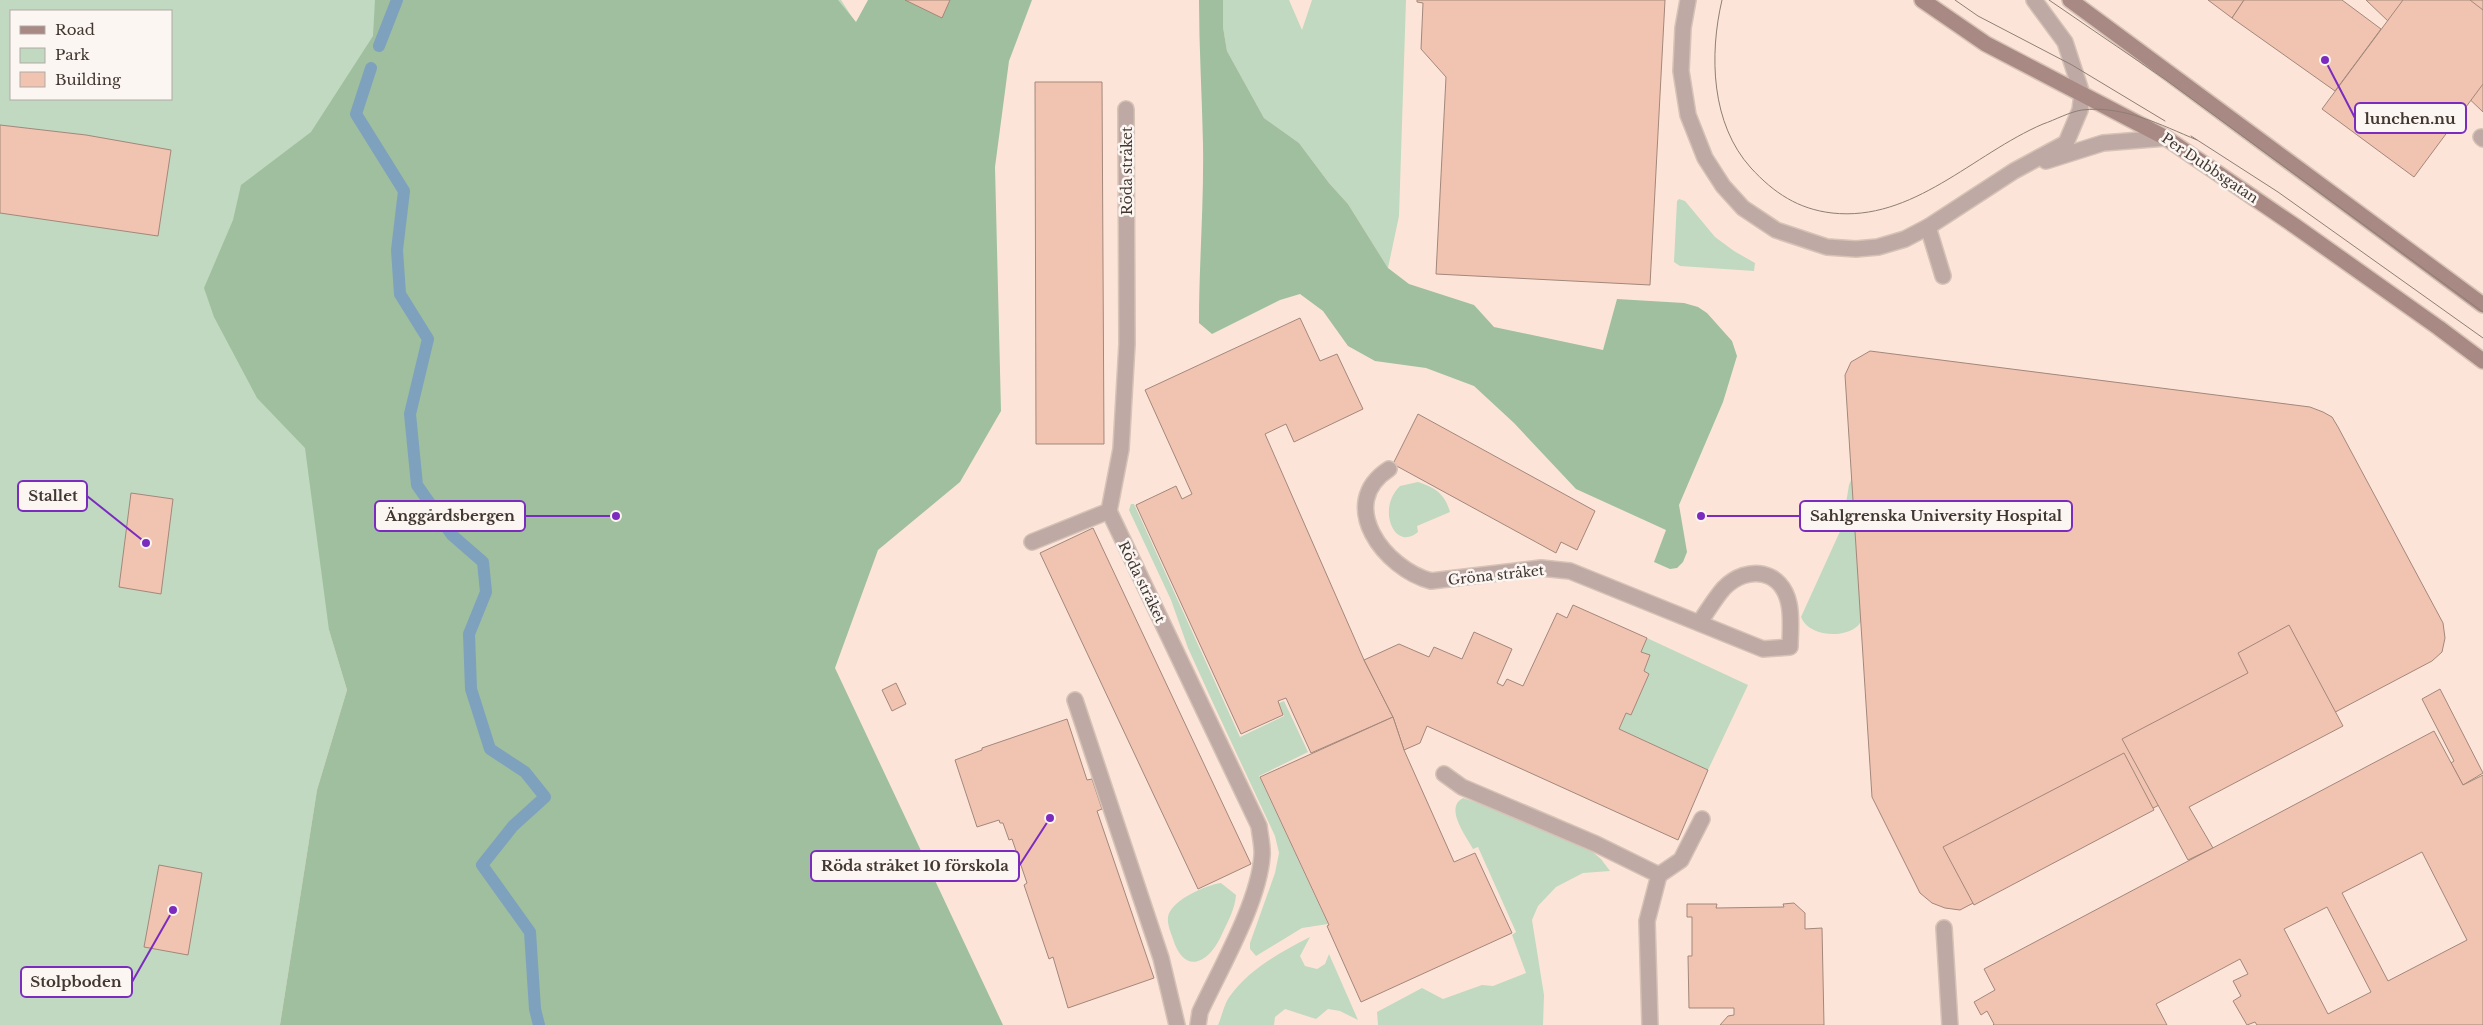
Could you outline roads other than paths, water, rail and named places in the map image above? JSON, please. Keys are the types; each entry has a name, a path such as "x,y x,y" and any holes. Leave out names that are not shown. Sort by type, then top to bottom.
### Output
{"main road":[{"name":"Per Dubbsgatan","path":"1922,0 1986,44 2166,138 2296,226 2483,361"},
{"path":"2070,0 2483,305"}],"lane":[{"path":"1688,0 1683,28 1681,71 1688,115 1705,158 1723,186 1743,208 1776,230 1827,247 1856,249 1878,247 1905,239 1928,227 2014,171 2066,143 2080,110 2082,94 2064,42 2034,0"},
{"name":"Röda stråket","path":"1126,109 1127,344 1121,449 1109,511 1259,826 1263,855 1259,880 1251,902 1200,1012 1198,1025"},
{"path":"2014,171 2103,144 2166,138"},
{"path":"1928,227 1943,276"},
{"name":"Gröna stråket","path":"1388,469 1376,477 1369,487 1365,500 1365,513 1383,551 1415,577 1430,581 1541,568 1570,571 1763,650 1790,647 1790,607 1787,596 1782,585 1770,576 1756,572 1738,578 1724,588 1699,623"},
{"path":"1032,542 1109,511"},
{"path":"1075,700 1161,958 1177,1025"},
{"path":"1444,774 1462,787 1596,844 1659,875"},
{"path":"1650,1025 1647,921 1659,875 1681,860 1702,819"},
{"path":"1944,928 1950,1025"}],"waterway":[{"path":"379,46 397,0"},
{"path":"371,68 356,114 404,191 397,250 400,294 428,339 410,414 417,485 452,535 483,562 486,592 469,634 471,689 490,749 525,772 545,797 513,826 482,865 530,932 535,1009 539,1025"}],"tram line":[{"path":"1722,0 1715,43 1715,66 1721,110 1728,131 1738,150 1760,177 1787,198 1808,208 1832,213 1861,213 1889,207 1916,197 1942,183 2017,137 2067,114 2082,110 2097,109 2127,113 2197,140"},
{"path":"1955,0 1978,16 2072,65 2165,121"},
{"path":"2049,0 2166,80 2483,312"},
{"path":"2191,136 2278,192 2483,338"}],"place":[{"name":"lunchen.nu","path":"2325,60"},
{"name":"Änggårdsbergen","path":"616,516"},
{"name":"Sahlgrenska University Hospital","path":"1701,516"},
{"name":"Stallet","path":"146,543"},
{"name":"Röda stråket 10 förskola","path":"1050,818"},
{"name":"Stolpboden","path":"173,910"}]}
